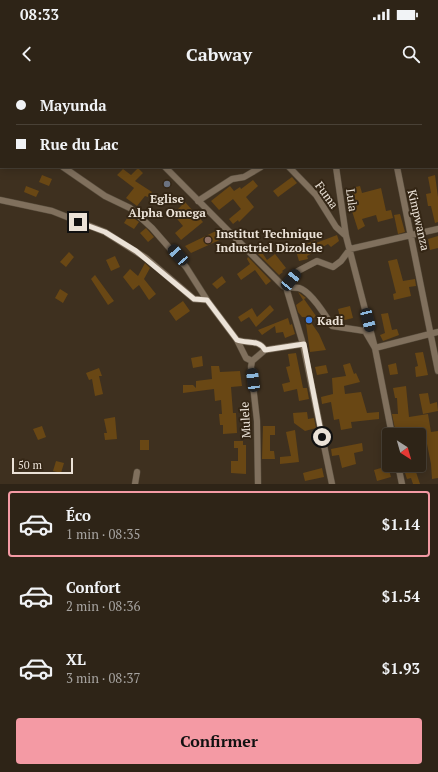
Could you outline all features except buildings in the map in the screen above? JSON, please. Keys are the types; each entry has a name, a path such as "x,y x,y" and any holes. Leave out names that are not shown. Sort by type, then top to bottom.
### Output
{"street":[{"path":"64,168 105,196 130,208 152,228 186,266 207,300 237,340 246,358 252,361 265,350 304,344"},
{"path":"166,168 285,287 304,344 332,484"},
{"path":"198,201 232,179 244,177 259,168"},
{"name":"Fuma","path":"290,168 316,195 336,226 346,236"},
{"name":"Lula","path":"336,168 346,236 375,348 391,428"},
{"name":"Kimpwanza","path":"397,168 412,235 438,372"},
{"path":"0,200 52,211 105,232 146,258 194,299 207,300"},
{"path":"285,287 298,271 317,261 333,266 342,261 350,250 438,229"},
{"path":"285,287 300,288 322,309 332,326 364,331 375,348 438,332"},
{"path":"237,340 256,342 265,350"},
{"name":"Mulele","path":"252,361 251,367 257,421 258,484"},
{"path":"135,484 137,472"},
{"path":"399,472 402,484"}],"place":[{"name":"Eglise Alpha Omega","path":"167,184"},
{"name":"Institut Technique Industriel Dizolele","path":"208,240"},
{"name":"Kadi","path":"309,320"}],"route":[{"path":"78,222 105,232 119,242 136,251 194,299 207,300 237,340 241,342 256,342 265,350 304,344 322,437"}]}
